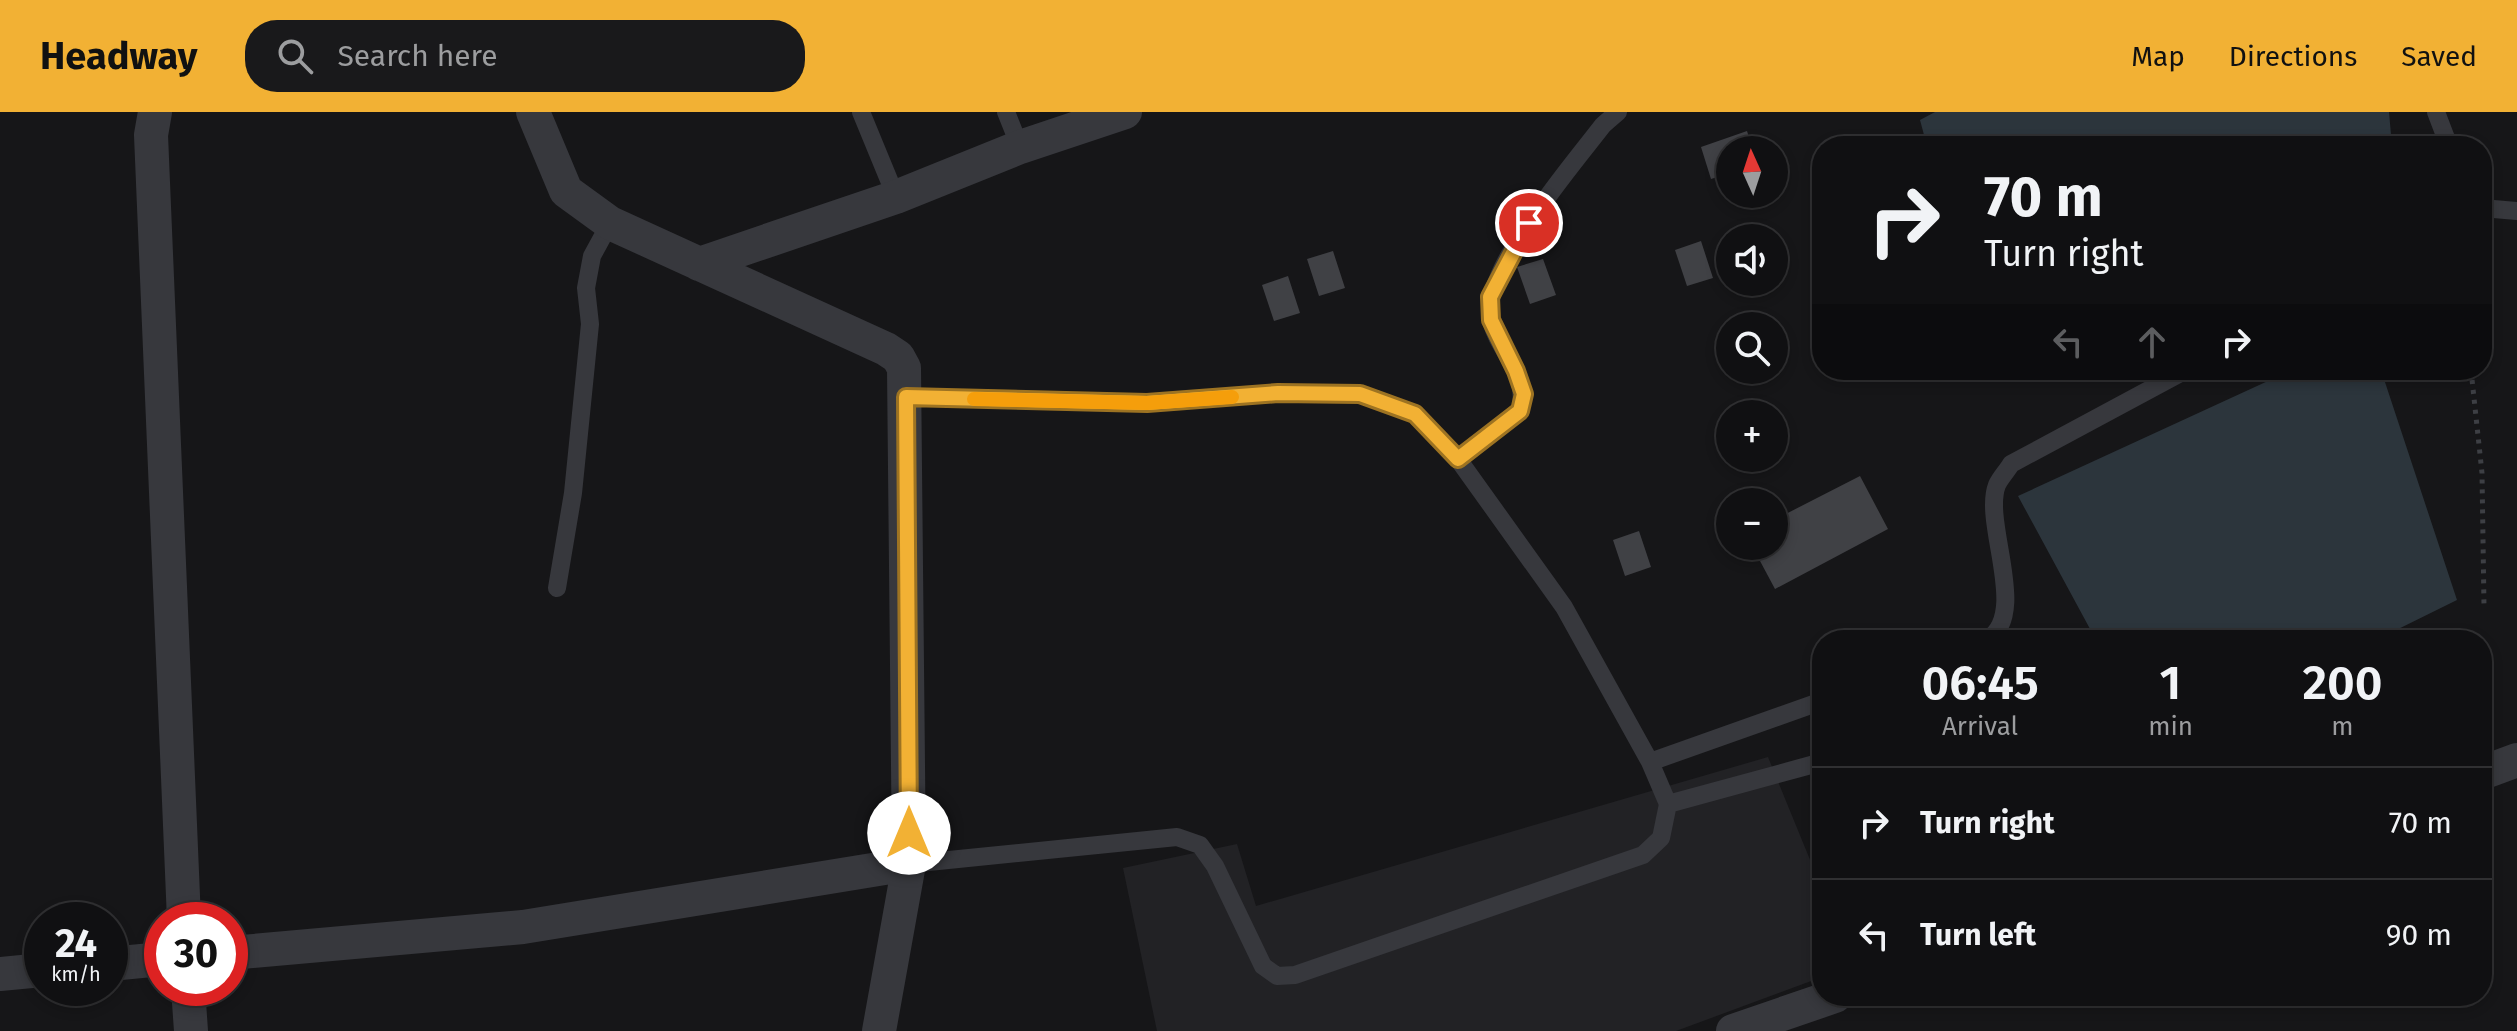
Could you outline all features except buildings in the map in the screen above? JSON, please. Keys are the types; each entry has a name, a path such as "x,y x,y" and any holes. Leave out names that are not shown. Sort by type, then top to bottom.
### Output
{"street":[{"path":"155,112 151,135 183,902"},
{"path":"533,112 566,191 610,223 886,349 898,357 904,368 909,864 879,1031"},
{"path":"699,264 896,197 1020,147 1125,112"},
{"path":"2492,769 2517,760"},
{"path":"248,951 523,927 909,864"},
{"path":"0,974 24,972"},
{"path":"1733,1031 1812,1004"},
{"path":"189,1006 191,1031"}],"lane":[{"path":"861,112 896,197"},
{"path":"1006,112 1020,147"},
{"path":"1458,459 1520,411 1524,394 1491,320 1490,297 1529,223 1603,125 1618,112"},
{"path":"2436,112 2445,136"},
{"path":"2492,209 2517,211"},
{"path":"557,588 573,493 590,324 586,288 592,256 610,223"},
{"path":"1997,630 2006,604 1995,514 1996,487 2011,464 2167,380"},
{"path":"906,397 1147,403 1278,393 1360,394 1415,414 1458,459 1564,607 1650,762 1668,804 1661,838 1643,855 1295,975 1277,976 1263,966 1215,866 1200,845 1177,837 909,864"},
{"path":"1650,762 1812,705"},
{"path":"1668,804 1812,765"}],"path":[{"path":"2472,380 2482,473 2484,606"}],"shaded area":[{"path":"1935,112 2389,112 2391,136 1924,136 1920,120"},
{"path":"2270,380 2384,380 2457,600 2396,630 2091,630 2018,496"},
{"path":"1768,757 1812,865 1812,981 1676,1031 1157,1031 1123,868 1237,844 1256,906"}],"slow traffic":[{"path":"974,399 1147,403 1232,397"}],"route":[{"path":"909,833 906,397 1147,403 1278,393 1360,394 1415,414 1458,459 1520,411 1524,394 1491,320 1490,297 1529,223"}]}
